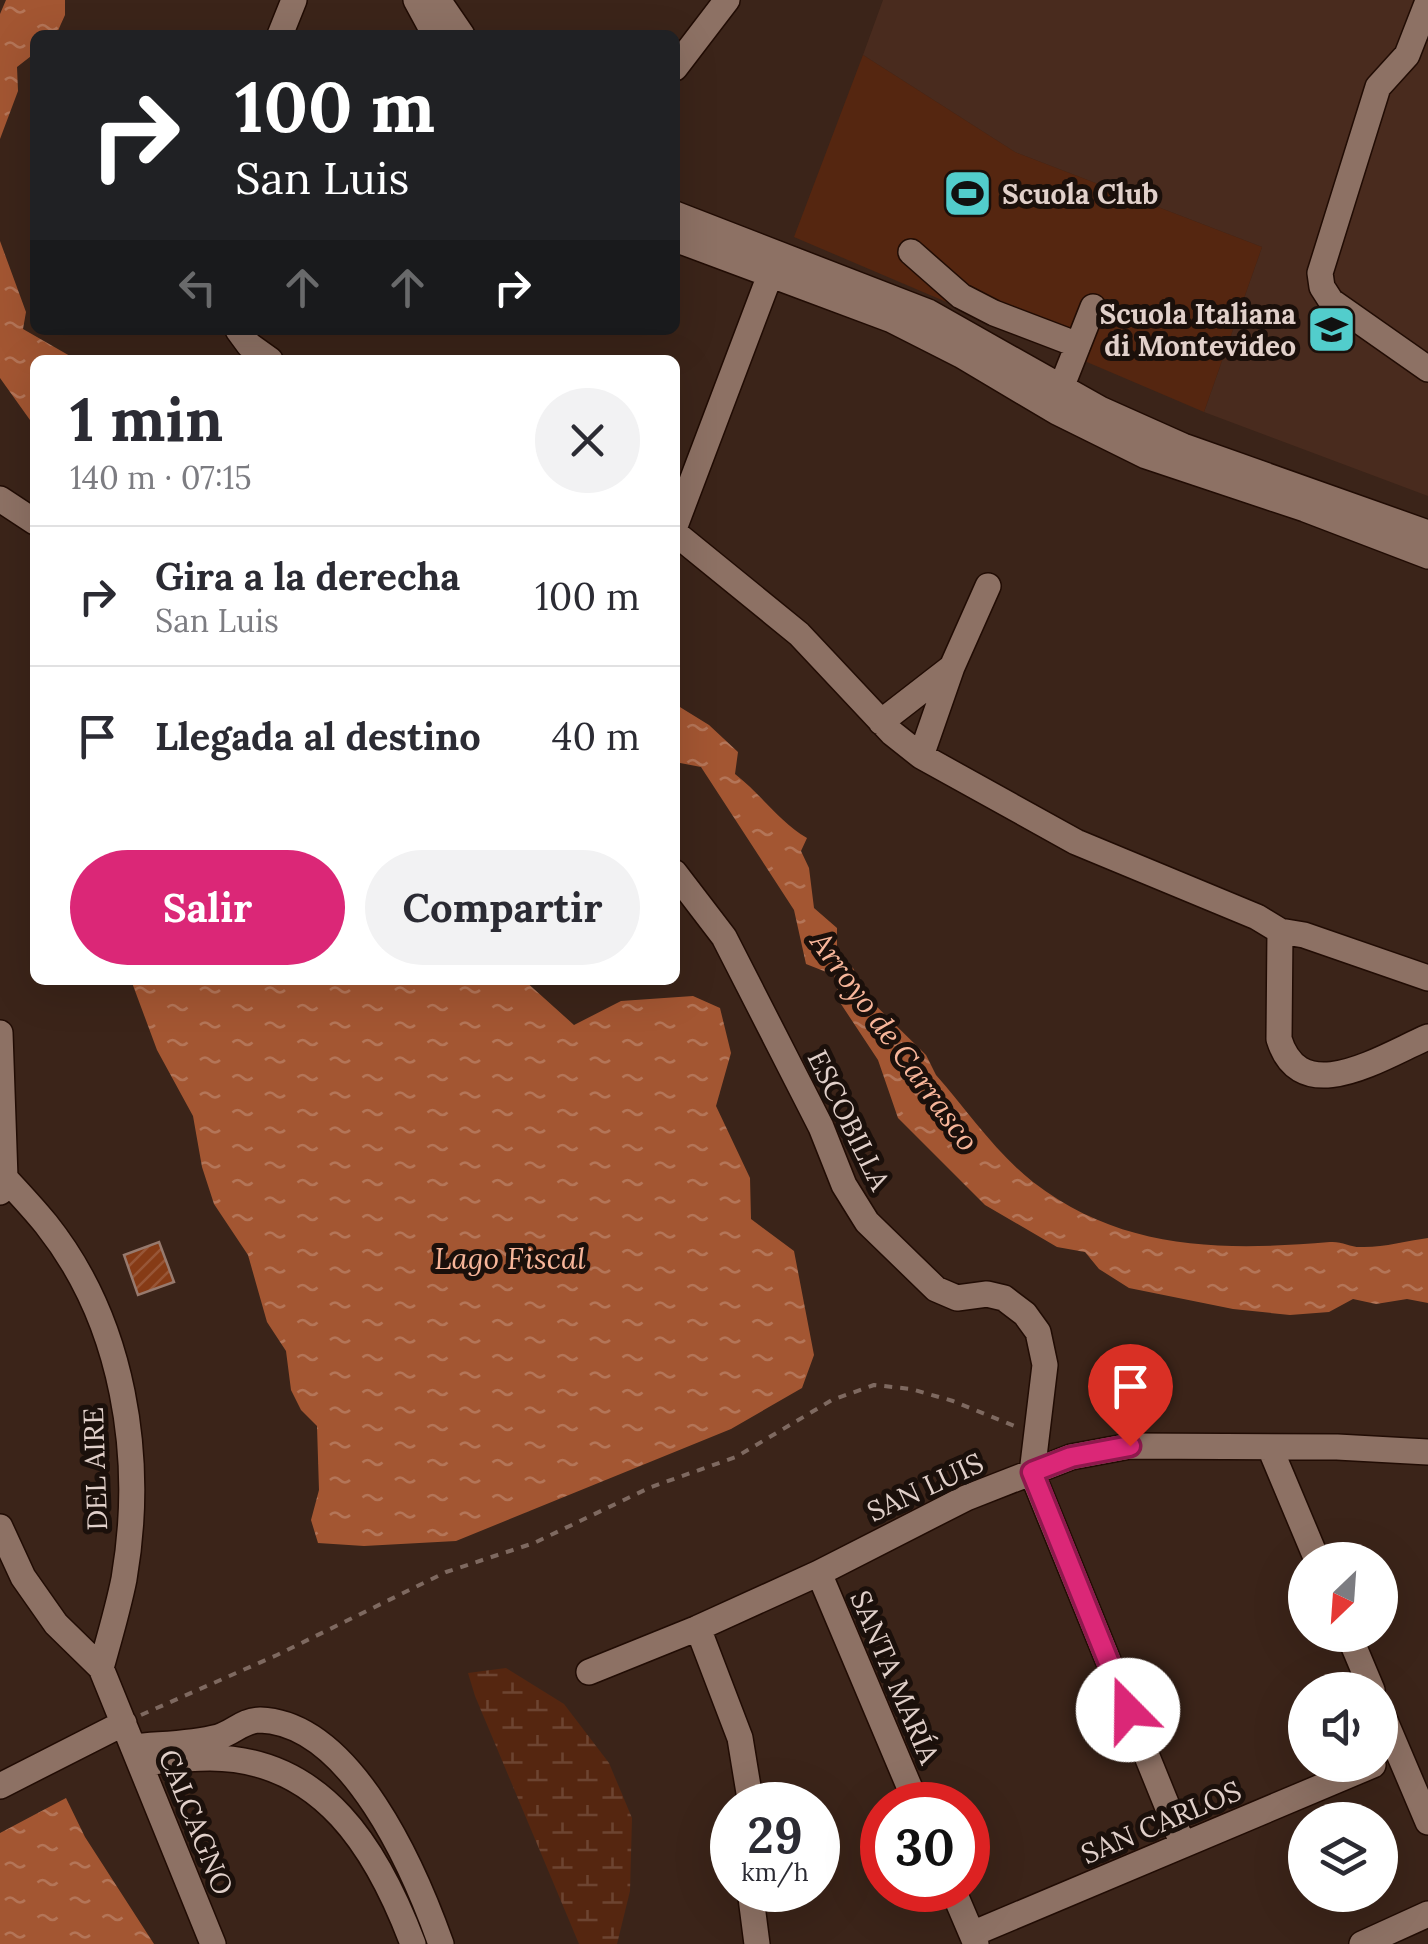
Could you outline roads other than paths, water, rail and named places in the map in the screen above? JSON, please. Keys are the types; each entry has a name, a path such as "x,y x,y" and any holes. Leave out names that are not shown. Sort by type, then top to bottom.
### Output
{"street":[{"path":"282,30 294,0"},
{"path":"416,0 432,30"},
{"path":"438,0 459,30"},
{"path":"680,61 727,0"},
{"path":"1428,0 1407,55 1378,87 1320,273 1322,287 1331,302 1428,368"},
{"path":"680,217 921,334 1057,412 1146,456 1420,542"},
{"path":"680,241 928,312 1061,388 1183,446 1420,542"},
{"path":"911,252 961,296 1078,345"},
{"path":"680,517 774,265"},
{"path":"1061,388 1092,307"},
{"path":"0,499 30,519"},
{"path":"680,534 799,634 882,722 920,756 1076,842 1257,917 1280,931 1304,935 1428,978"},
{"path":"920,756 952,667 988,586"},
{"path":"882,722 952,667"},
{"name":"ESCOBILLA","path":"680,879 724,936 821,1127 844,1185 867,1222 936,1289 957,1298 987,1294 1004,1298 1025,1314 1038,1332 1046,1365 1032,1472"},
{"path":"1280,931 1279,1039 1284,1055 1304,1074 1335,1075 1428,1038"},
{"path":"0,1033 3,1185"},
{"name":"DEL AIRE","path":"3,1185 48,1226 77,1273 102,1320 120,1380 129,1432 130,1529 124,1581 101,1668"},
{"name":"SAN LUIS","path":"589,1672 818,1573 966,1498 1071,1457 1130,1446 1337,1447 1428,1452"},
{"path":"1270,1448 1309,1542"},
{"path":"1032,1472 1183,1845"},
{"path":"0,1527 23,1577 56,1624 101,1668"},
{"name":"SANTA MARÍA","path":"818,1573 907,1782"},
{"path":"698,1628 740,1738 748,1782"},
{"name":"CALCAGNO","path":"101,1668 212,1944"},
{"path":"0,1786 132,1744 214,1738 258,1720 281,1724 330,1752 358,1780 419,1882 441,1944"},
{"path":"132,1744 260,1766 300,1783 333,1804 359,1837 394,1894 413,1944"},
{"path":"1398,1771 1428,1822"},
{"name":"SAN CARLOS","path":"974,1939 1333,1782"},
{"path":"394,1894 419,1882"},
{"path":"753,1912 757,1944"},
{"path":"962,1912 974,1939"},
{"path":"1362,1944 1428,1914"}],"water":[{"path":"6,0 65,0 65,15 58,30 30,30 30,57 17,67 18,91 0,139 0,14"},
{"path":"0,241 26,312 23,329 68,355 30,355 30,420 0,378"},
{"name":"Arroyo de Carrasco","path":"680,707 709,725 738,752 735,774 807,838 801,851 809,868 814,908 837,928 837,953 853,968 866,996 926,1055 936,1075 982,1131 1033,1182 1102,1222 1175,1241 1251,1246 1334,1242 1368,1247 1428,1238 1428,1303 1407,1299 1376,1304 1353,1299 1329,1312 1290,1315 1233,1309 1129,1288 1099,1269 1085,1252 1057,1247 985,1205 898,1118 878,1060 841,1004 834,975 806,964 794,910 701,767 680,763"},
{"name":"Lago Fiscal","path":"133,985 530,985 574,1025 621,1001 693,996 720,1008 731,1053 716,1106 750,1178 751,1219 794,1251 814,1355 802,1388 731,1429 456,1541 364,1546 318,1543 311,1520 319,1490 317,1426 301,1410 291,1390 286,1351 267,1322 248,1255 214,1204 202,1167 193,1116 157,1050"},
{"path":"66,1798 85,1837 154,1944 0,1944 0,1833"}],"place":[{"name":"Scuola Club","path":"967,194"},
{"name":"Scuola Italiana di Montevideo","path":"1331,330"}]}
